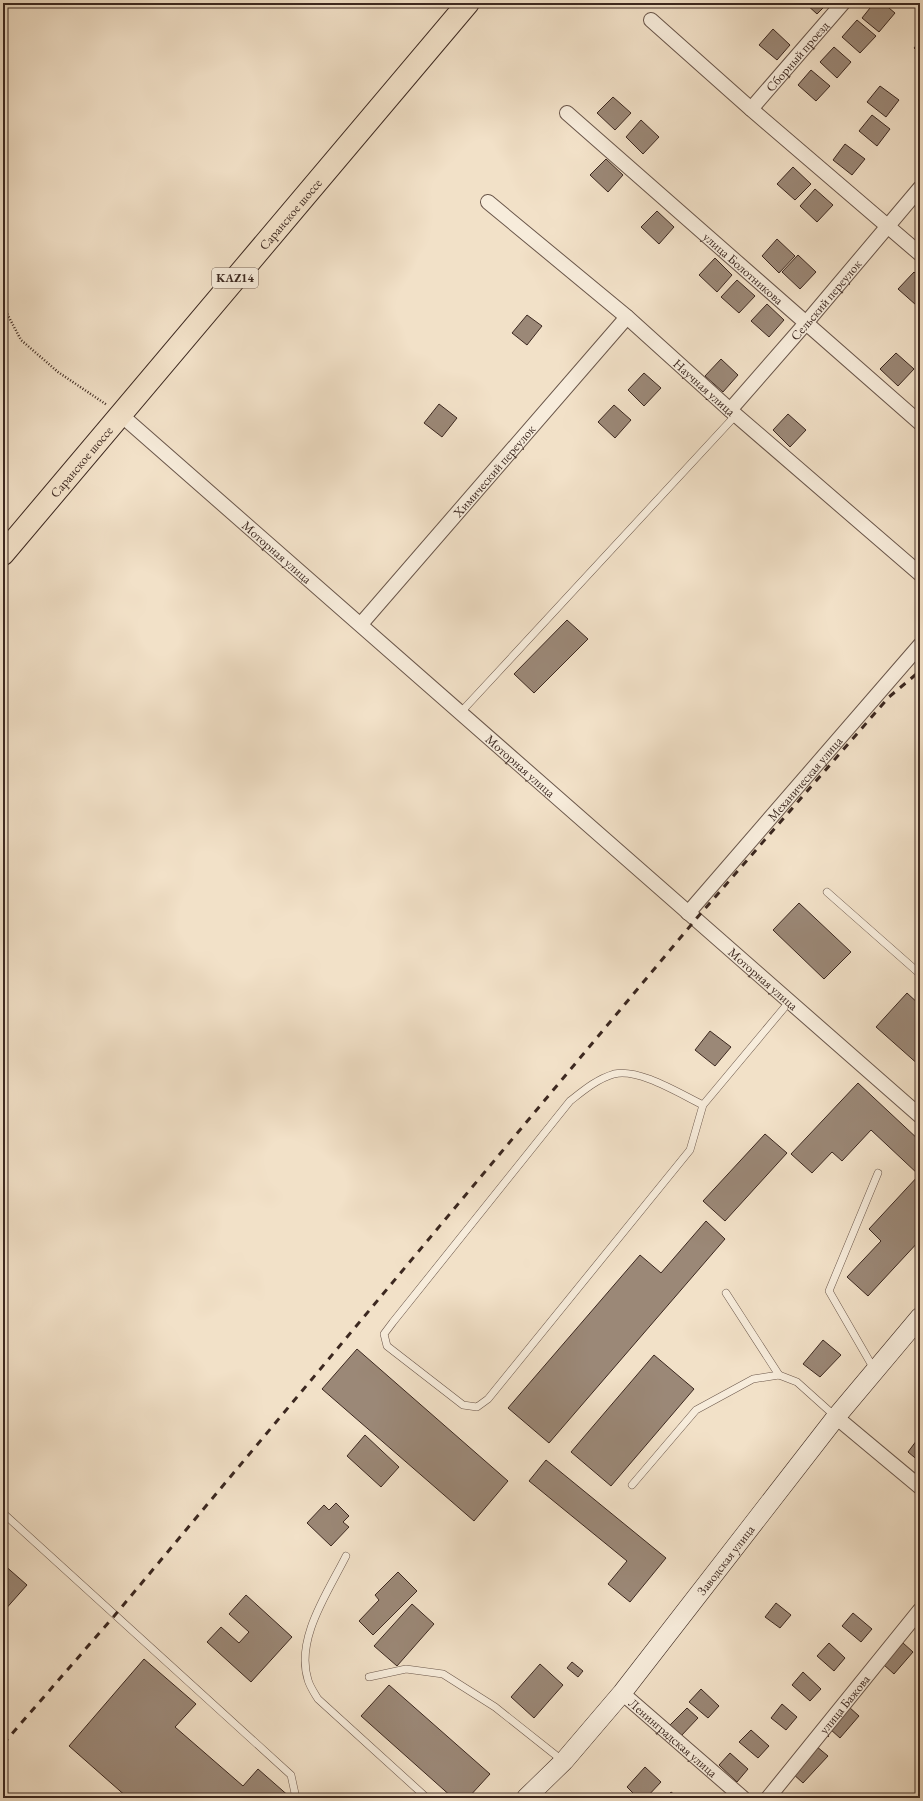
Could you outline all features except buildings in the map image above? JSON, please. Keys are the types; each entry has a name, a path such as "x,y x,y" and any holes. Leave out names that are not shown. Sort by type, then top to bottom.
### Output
{"highway":[{"name":"Саранское шоссе","path":"3,554 468,3"}],"street":[{"name":"Сборный проезд","path":"751,109 843,3"},
{"path":"650,20 920,254"},
{"name":"улица Болотникова","path":"568,113 920,424"},
{"name":"Сельский переулок","path":"733,412 920,188"},
{"name":"Научная улица","path":"488,202 628,317 733,412 920,574"},
{"name":"Химический переулок","path":"361,624 628,317"},
{"name":"Моторная улица","path":"120,414 920,1116"},
{"name":"Механическая улица","path":"688,913 920,645"},
{"name":"Заводская улица","path":"530,1797 564,1761 622,1693 836,1417 920,1317"},
{"path":"836,1417 920,1487"},
{"name":"улица Бажова","path":"768,1798 920,1610"},
{"name":"Ленинградская улица","path":"622,1693 743,1798"}],"lane":[{"path":"461,712 733,412"},
{"path":"827,892 920,974"},
{"path":"703,1105 661,1084 635,1075 615,1074 592,1084 570,1101 392,1322 384,1334 387,1346 463,1405 477,1407 488,1399 690,1150 703,1105 789,1002"},
{"path":"875,1371 829,1291 878,1173"},
{"path":"726,1293 779,1375"},
{"path":"632,1485 696,1410 753,1379 779,1375 797,1382 836,1417"},
{"path":"3,1513 291,1775 296,1798"},
{"path":"346,1556 310,1629 305,1660 308,1681 318,1700 427,1798"},
{"path":"369,1677 406,1669 443,1674 495,1707 564,1761"}],"path":[{"path":"3,306 21,340 58,372 120,414"}],"railway":[{"path":"3,1744 115,1615 696,919 889,697 920,671"}]}
